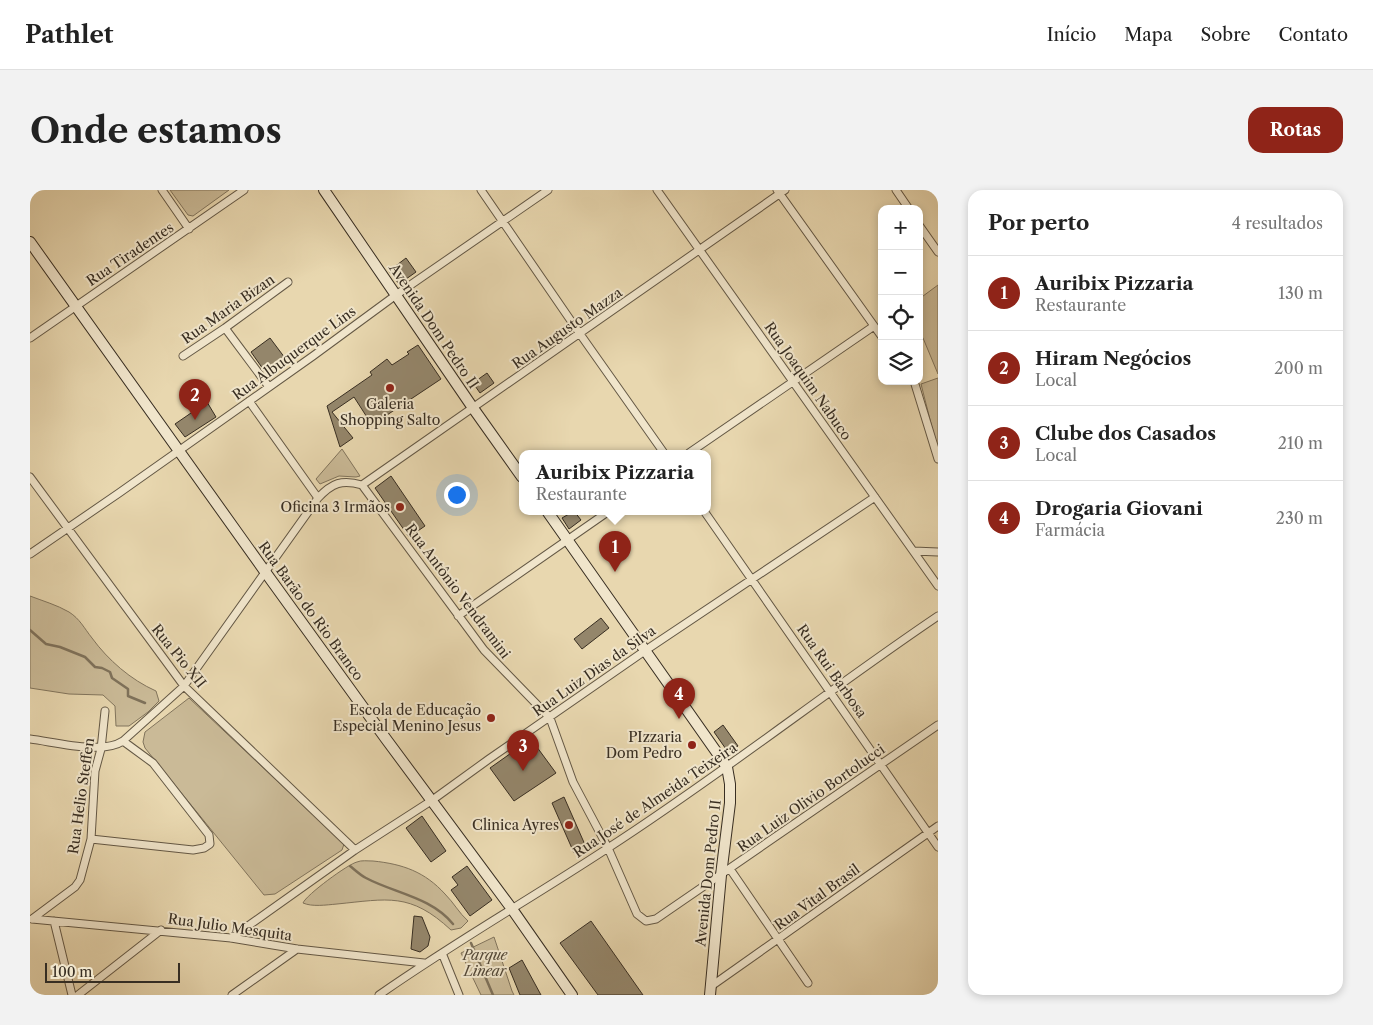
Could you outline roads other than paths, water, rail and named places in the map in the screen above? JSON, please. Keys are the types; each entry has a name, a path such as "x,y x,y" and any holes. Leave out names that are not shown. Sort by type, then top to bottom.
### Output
{"main road":[{"name":"Avenida Dom Pedro II","path":"324,190 519,473"},
{"name":"Rua Barão do Rio Branco","path":"30,242 266,573 512,908 572,995"},
{"name":"Avenida Dom Pedro II","path":"550,515 727,767 730,784 730,803 710,991"}],"street":[{"path":"162,190 189,228"},
{"name":"Rua Tiradentes","path":"30,338 244,190"},
{"path":"481,190 662,450"},
{"name":"Rua Albuquerque Lins","path":"30,554 548,190"},
{"name":"Rua Joaquim Nabuco","path":"657,190 938,586"},
{"path":"896,190 905,205"},
{"path":"781,192 878,332"},
{"name":"Rua Augusto Mazza","path":"362,485 781,192"},
{"path":"923,231 938,252"},
{"name":"Rua Maria Bizan","path":"183,356 288,282"},
{"path":"693,450 874,326"},
{"path":"225,328 269,387"},
{"path":"915,385 938,459"},
{"path":"249,401 318,498"},
{"name":"Rua Pio XII","path":"30,477 184,686 355,850"},
{"path":"30,739 101,748 115,746 122,741 184,686 318,498 328,488 340,483 350,482 362,485"},
{"name":"Rua Antônio Vendramini","path":"362,485 486,653 550,718 573,782 608,848 637,914 646,921"},
{"name":"Rua Luiz Dias da Silva","path":"231,938 355,850 432,801 646,650 875,497"},
{"path":"458,616 603,515"},
{"name":"Rua Rui Barbosa","path":"707,515 938,847"},
{"path":"914,552 938,552"},
{"name":"Rua José de Almeida Teixeira","path":"379,995 424,964 608,848 727,767 938,616"},
{"name":"Rua Helio Steffen","path":"31,920 75,887 80,880 91,839 95,771 101,748 106,711"},
{"name":"Rua Luiz Olivio Bortolucci","path":"646,921 656,919 938,725"},
{"path":"91,839 193,850 204,848 210,844 209,835 152,764 122,741"},
{"name":"Rua Vital Brasil","path":"710,991 938,826"},
{"path":"730,869 808,983"},
{"name":"Rua Julio Mesquita","path":"31,920 161,930 424,964"},
{"path":"54,921 72,995"},
{"path":"78,995 161,930"},
{"path":"232,995 297,949"},
{"path":"442,953 459,995"}],"waterway":[{"path":"30,630 46,644 60,647 85,657 95,667 110,672 112,678 128,689 128,696 145,703"},
{"path":"350,866 366,878 412,896 434,908 453,924"},
{"path":"471,943 493,995"}],"place":[{"name":"Galeria Shopping Salto","path":"390,388"},
{"name":"Hiram Negócios","path":"195,420"},
{"name":"Oficina 3 Irmãos","path":"400,507"},
{"name":"Auribix Pizzaria","path":"615,572"},
{"name":"Escola de Educação Especial Menino Jesus","path":"491,718"},
{"name":"Drogaria Giovani","path":"679,719"},
{"name":"PIzzaria Dom Pedro","path":"692,745"},
{"name":"Clube dos Casados","path":"523,771"},
{"name":"Clinica Ayres","path":"569,825"}],"park label":[{"name":"Parque Linear","path":"485,964"}]}
